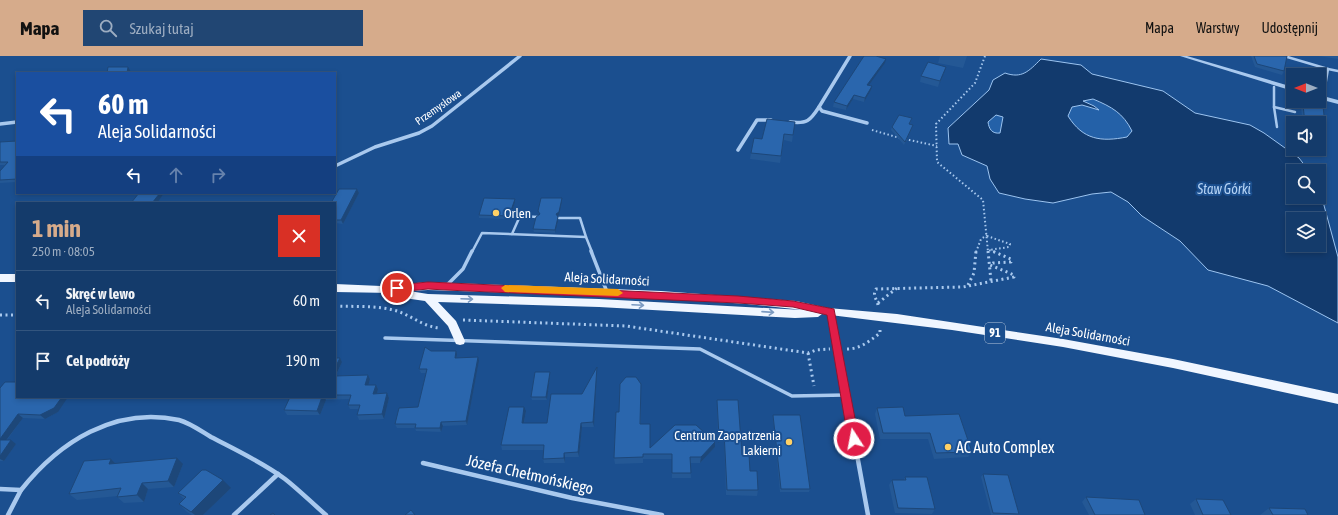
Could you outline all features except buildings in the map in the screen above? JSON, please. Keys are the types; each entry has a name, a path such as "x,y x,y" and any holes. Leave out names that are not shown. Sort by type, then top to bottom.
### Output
{"main road":[{"path":"0,278 16,278"},
{"name":"Aleja Solidarności","path":"381,290 446,286 607,292 738,299 793,304 831,312 896,318 1111,352 1248,379 1338,399"},
{"name":"Aleja Solidarności","path":"336,288 381,290 428,298 599,304 795,314 831,312"},
{"path":"428,298 452,324 460,341"}],"street":[{"name":"Przemysłowa","path":"336,166 375,148 419,133 432,126 520,56"},
{"path":"784,122 804,124 810,121 850,56"},
{"path":"1182,56 1286,87"},
{"path":"1326,98 1338,102"},
{"path":"819,107 822,111 867,123"},
{"path":"738,150 757,120 777,121"},
{"path":"0,124 16,122"},
{"path":"831,312 868,515"},
{"path":"8,515 21,490 28,481 62,448 92,430 106,425 143,417 179,420 235,448 278,474 326,515"},
{"name":"Józefa Chełmońskiego","path":"423,463 632,513 662,515"},
{"path":"234,515 278,474"},
{"path":"0,489 21,490"}],"lane":[{"path":"1284,56 1338,71"},
{"path":"1326,77 1328,69"},
{"path":"1274,87 1274,107 1277,127"},
{"path":"1274,107 1295,112"},
{"path":"512,234 520,216 538,217"},
{"path":"559,218 580,218 607,292"},
{"path":"446,286 463,269 482,233 586,237"},
{"path":"385,338 700,349 792,396 845,395"}],"path":[{"path":"985,56 974,83 936,124 939,165 983,200 991,281"},
{"path":"866,128 918,143 937,146"},
{"path":"968,286 976,272 977,244 982,237 987,235 1010,244 1009,247 989,250"},
{"path":"989,250 1011,259 1012,262 993,263 990,265"},
{"path":"898,288 878,303 875,300 874,293 876,289 898,288 968,286 1014,277 1014,275 990,265"},
{"path":"336,306 390,309 435,328 445,327 461,320 626,326 808,353 821,349 855,349 879,334 880,329"},
{"path":"0,315 16,315"},
{"path":"808,353 815,395"}],"shaded area":[{"path":"1093,99 1116,111 1124,119 1132,131 1127,137 1109,139 1093,137 1080,130 1074,124 1068,116 1072,107 1082,105 1094,106 1082,100"},
{"path":"996,115 1003,116 1000,133 993,132 988,125 988,122"}],"water":[{"name":"Staw Górki","path":"1041,59 1081,65 1092,74 1163,91 1195,113 1250,125 1286,149 1286,156 1296,156 1299,158 1304,164 1286,164 1286,204 1324,204 1326,212 1286,212 1286,252 1326,252 1326,213 1338,257 1338,323 1268,286 1208,270 1180,241 1142,216 1128,202 1111,192 1092,194 1053,203 999,193 990,179 987,166 962,155 958,144 949,144 948,128 989,90 993,80 1005,73 1016,75 1025,73","holes":["1093,99 1106,105 1121,115 1129,125 1132,131 1127,137 1118,139 1101,139 1086,135 1068,116 1072,107 1082,105 1099,110 1083,101","996,115 1003,117 1000,133 995,133 989,127 988,122"]}],"slow traffic":[{"path":"505,288 618,293"}],"place":[{"name":"Orlen","path":"496,213"},
{"name":"Centrum Zaopatrzenia Lakierni","path":"789,442"},
{"name":"AC Auto Complex","path":"948,447"}],"route":[{"path":"397,288 446,286 738,299 793,304 831,312 854,439"}]}
